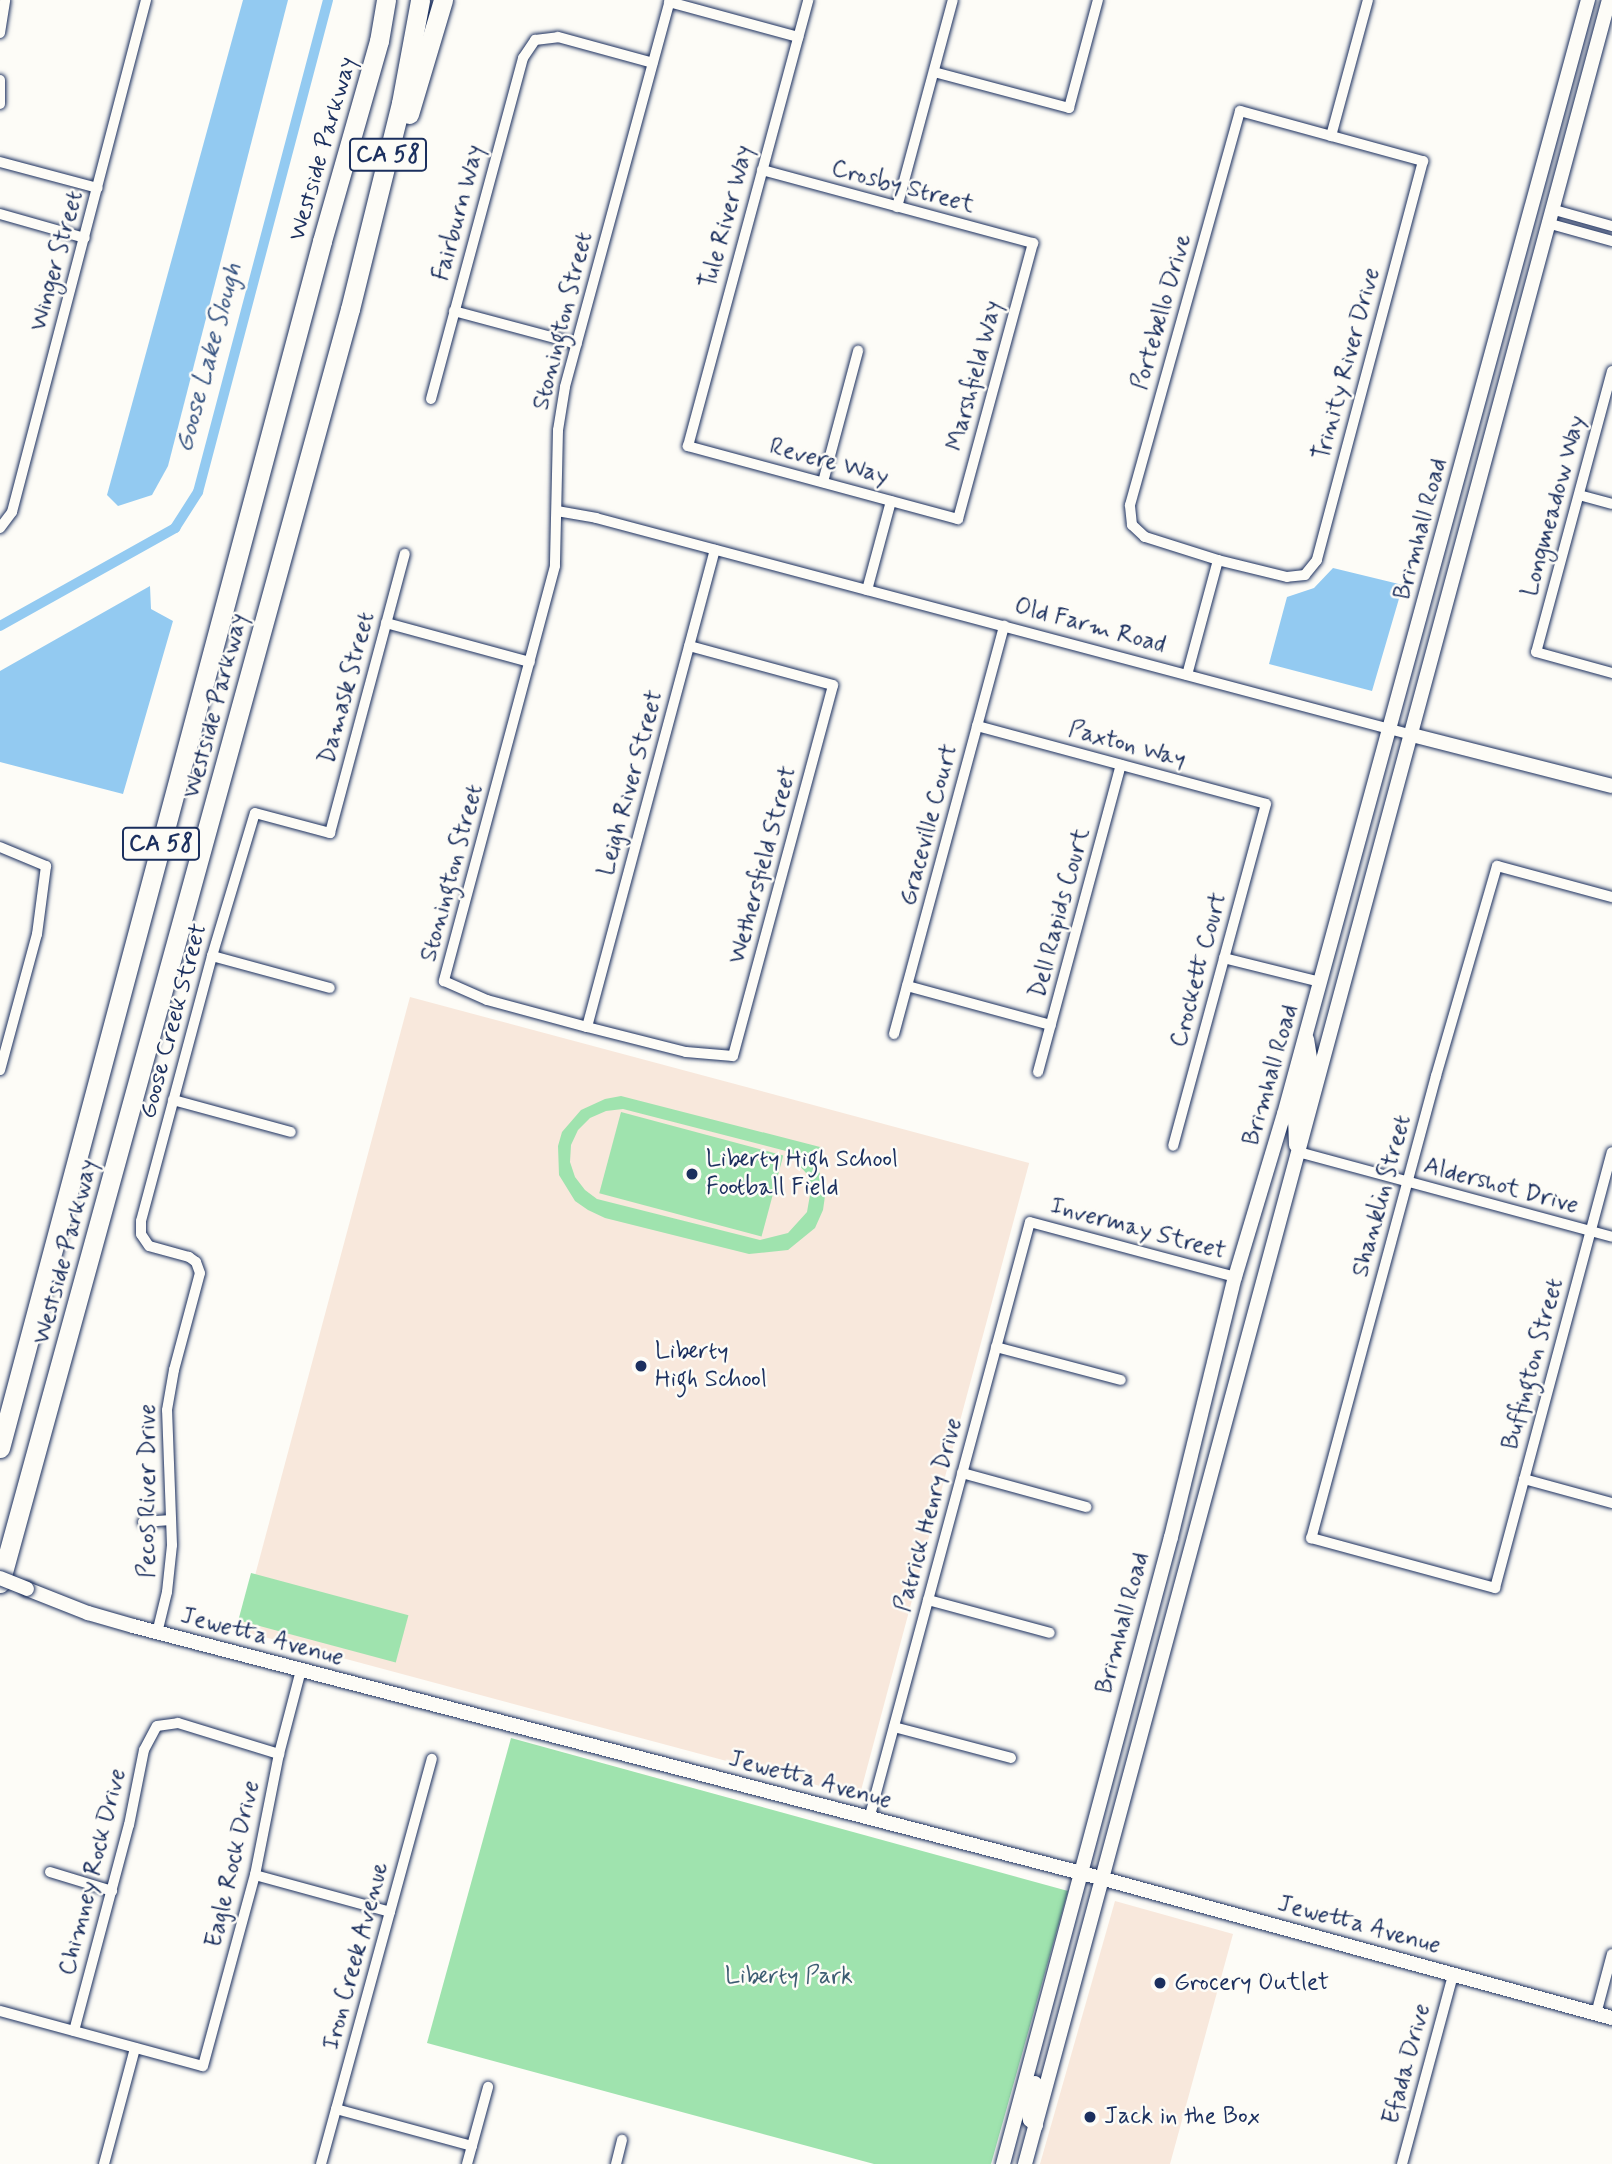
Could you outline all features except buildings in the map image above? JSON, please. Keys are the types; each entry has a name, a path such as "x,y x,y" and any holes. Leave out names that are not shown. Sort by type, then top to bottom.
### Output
{"highway":[{"path":"322,241 374,0"},
{"name":"Westside Parkway","path":"0,1448 322,241 379,41 386,0"},
{"name":"Westside Parkway","path":"0,1580 350,309 401,103 420,0"},
{"path":"350,309 443,0"}],"street":[{"path":"0,33 5,0"},
{"name":"Winger Street","path":"0,528 12,512 146,0"},
{"name":"Tule River Way","path":"688,446 808,0"},
{"path":"897,207 953,0"},
{"path":"934,72 1069,108 1098,0"},
{"path":"1331,136 1368,0"},
{"name":"Brimhall Road","path":"1004,2163 1078,1874 1171,1537 1235,1278 1306,1034 1588,0"},
{"name":"Brimhall Road","path":"1024,2164 1104,1879 1609,0"},
{"path":"669,1 798,37"},
{"name":"Stonington Street","path":"587,1027 487,1000 444,981 530,662 539,617 555,566 561,408 669,1"},
{"name":"Fairburn Way","path":"430,399 523,58 535,40 558,37 653,63"},
{"path":"0,80 0,104"},
{"path":"1549,216 1546,198 1562,132 1559,106"},
{"name":"Portebello Drive","path":"1218,560 1145,537 1132,525 1130,505 1240,111 1331,136"},
{"name":"Trinity River Drive","path":"1218,560 1287,576 1305,575 1317,560 1423,161 1331,136"},
{"path":"0,162 98,188"},
{"name":"Crosby Street","path":"762,170 1033,243"},
{"path":"0,214 85,238"},
{"path":"1549,216 1612,226"},
{"path":"1549,216 1612,241"},
{"name":"Marshfield Way","path":"958,519 1033,243"},
{"path":"454,311 577,344"},
{"path":"823,482 858,351"},
{"name":"Longmeadow Way","path":"1612,371 1536,652 1612,673"},
{"name":"Revere Way","path":"688,446 958,519"},
{"path":"1579,495 1612,504"},
{"path":"867,590 891,500"},
{"name":"Old Farm Road","path":"557,511 589,516 1612,786"},
{"name":"Leigh River Street","path":"587,1027 715,550"},
{"name":"Damask Street","path":"255,813 330,833 405,554"},
{"path":"1187,675 1218,560"},
{"path":"386,623 530,662"},
{"name":"Graceville Court","path":"894,1034 1004,626"},
{"name":"Wethersfield Street","path":"587,1027 686,1052 733,1056 834,685 689,646"},
{"name":"Paxton Way","path":"977,726 1266,804"},
{"name":"Dell Rapids Court","path":"1038,1072 1121,765"},
{"name":"Crockett Court","path":"1173,1146 1266,804"},
{"name":"Goose Creek Street","path":"200,1268 189,1257 155,1250 144,1240 141,1221 212,956 255,813"},
{"path":"0,847 46,866 37,934 0,1070"},
{"name":"Shanklin Street","path":"1495,1588 1311,1538 1407,1182 1497,866 1612,897"},
{"path":"212,956 330,988"},
{"path":"1224,958 1320,982"},
{"path":"907,986 1051,1025"},
{"path":"1298,1152 1294,1141 1295,1122 1311,1064 1306,1034"},
{"path":"173,1100 291,1132"},
{"name":"Aldershot Drive","path":"1298,1152 1612,1237"},
{"name":"Buffington Street","path":"1495,1588 1612,1152"},
{"name":"Invermay Street","path":"1030,1222 1235,1278"},
{"name":"Patrick Henry Drive","path":"869,1819 1030,1222"},
{"name":"Pecos River Drive","path":"157,1633 171,1569 167,1409 174,1370 200,1280 200,1268"},
{"path":"996,1346 1121,1380"},
{"path":"962,1473 1086,1507"},
{"path":"1524,1479 1612,1503"},
{"path":"142,1522 171,1520"},
{"name":"Jewetta Avenue","path":"0,1580 88,1613 157,1633 1104,1879 1612,2018"},
{"path":"928,1600 1050,1633"},
{"name":"Eagle Rock Drive","path":"135,2048 203,2066 255,1875 279,1754 301,1670"},
{"name":"Chimney Rock Drive","path":"74,2031 130,1825 144,1750 157,1726 178,1723 279,1754"},
{"path":"894,1727 1011,1758"},
{"name":"Iron Creek Avenue","path":"321,2164 432,1759"},
{"path":"50,1872 112,1891"},
{"path":"255,1875 390,1912"},
{"path":"1596,2014 1612,1954"},
{"name":"Efada Drive","path":"1402,2164 1453,1975"},
{"path":"0,2011 135,2048 104,2164"},
{"path":"1036,2125 1030,2120 1028,2110 1044,2047 1041,2023"},
{"path":"467,2164 488,2087"},
{"path":"336,2109 472,2146"},
{"path":"616,2164 622,2140"}],"shaded area":[{"name":"Liberty High School","path":"410,997 1029,1163 859,1797 240,1631"},
{"path":"1115,1901 1233,1934 1170,2164 1040,2164"}],"green space":[{"path":"621,1096 824,1148 821,1160 812,1158 824,1182 825,1196 823,1210 815,1228 788,1250 749,1254 605,1218 588,1210 575,1201 559,1175 558,1146 562,1132 581,1110 605,1099","holes":["623,1109 786,1151 807,1174 811,1189 807,1212 788,1233 760,1240 597,1199 585,1190 575,1177 570,1162 571,1145 578,1130 590,1118 606,1111"]},
{"name":"Liberty High School Football Field","path":"621,1112 783,1155 762,1237 599,1193"},
{"path":"251,1573 408,1615 396,1663 238,1620"},
{"name":"Liberty Park","path":"511,1738 1068,1891 991,2164 874,2164 427,2043"}],"water":[{"path":"243,0 288,0 168,466 152,495 118,506 107,495"},
{"path":"1333,568 1403,585 1372,691 1269,664 1287,597 1314,588"},
{"path":"150,586 151,609 173,621 123,794 0,762 0,671"}],"waterway":[{"name":"Goose Lake Slough","path":"0,626 175,528 198,492 328,0"}],"place":[{"name":"Liberty High School Football Field","path":"692,1174"},
{"name":"Liberty High School","path":"641,1366"},
{"name":"Grocery Outlet","path":"1160,1983"},
{"name":"Jack in the Box","path":"1090,2117"}]}
